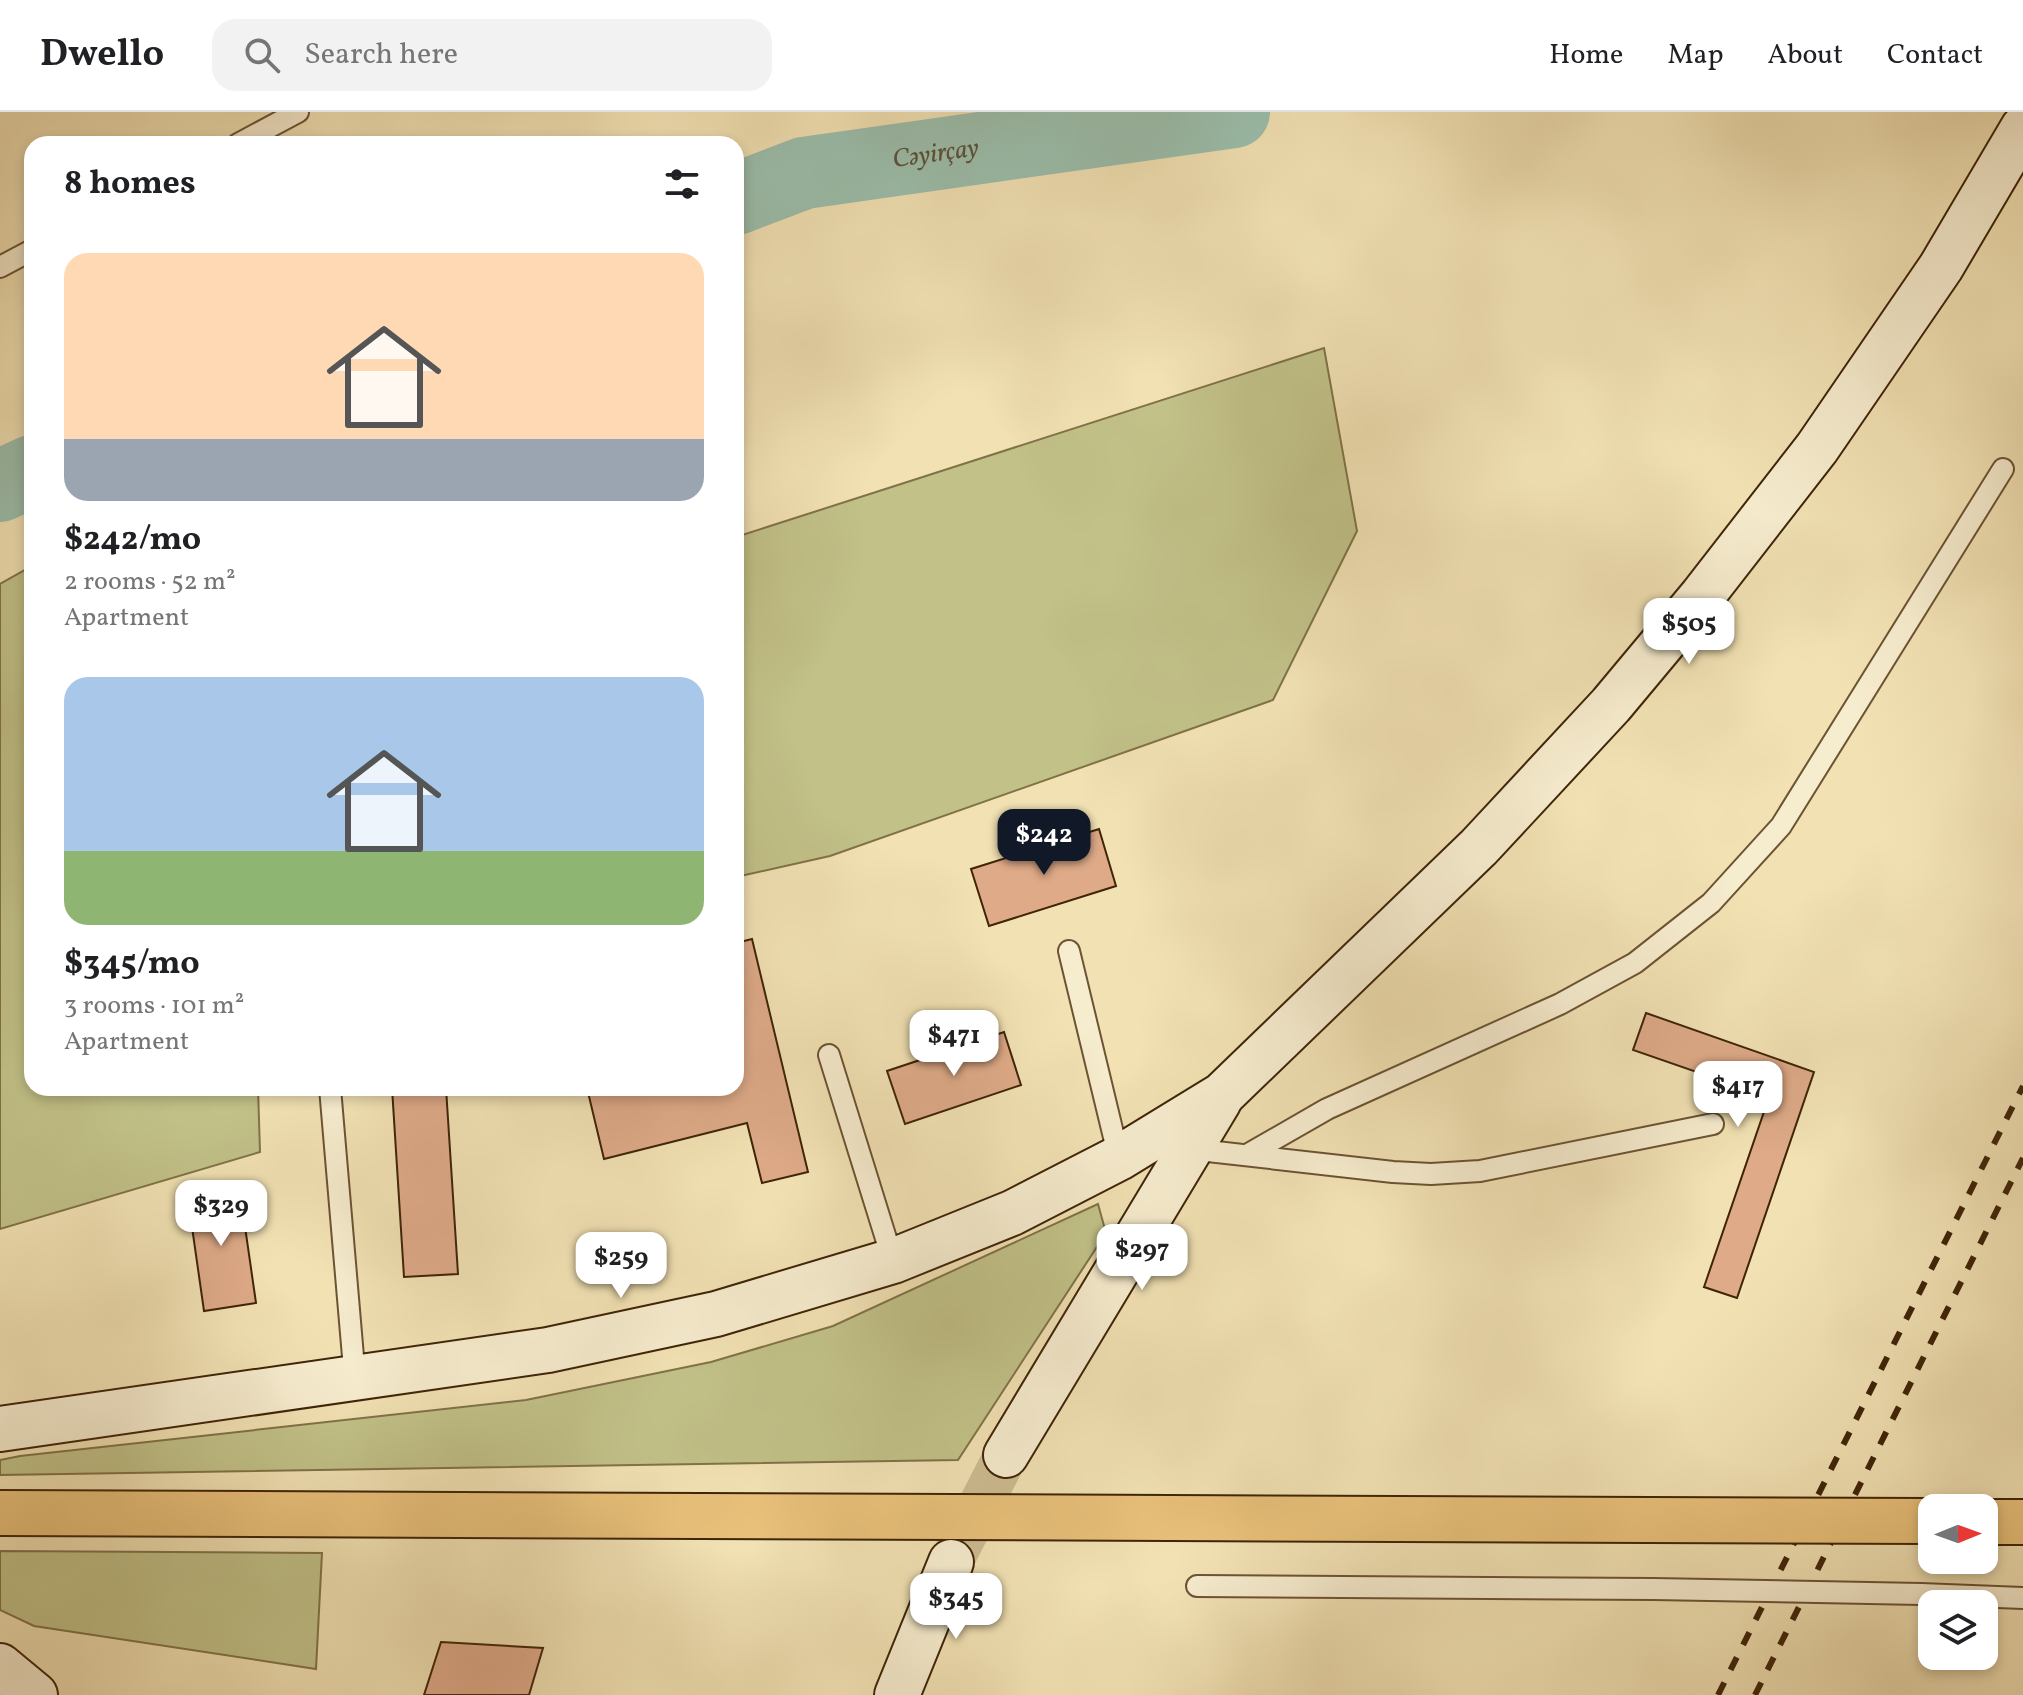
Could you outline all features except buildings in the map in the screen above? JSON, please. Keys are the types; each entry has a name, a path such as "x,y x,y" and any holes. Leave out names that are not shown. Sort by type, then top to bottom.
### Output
{"main road":[{"path":"0,1429 548,1350 701,1317 893,1261 1012,1213 1119,1158 1222,1095 1479,847 1611,705 1702,596 1826,435 1941,267 2023,128"},
{"path":"1006,1455 1222,1095"},
{"path":"0,1513 1918,1521"},
{"path":"1998,1522 2023,1522"},
{"path":"897,1695 951,1562"},
{"path":"0,1666 35,1695"}],"lane":[{"path":"253,136 298,112"},
{"path":"0,267 24,254"},
{"path":"1247,1155 1327,1109 1560,1004 1635,963 1711,903 1781,826 2003,469"},
{"path":"1069,951 1119,1158"},
{"path":"829,1055 893,1261"},
{"path":"331,1096 355,1380"},
{"path":"1190,1149 1431,1174 1480,1171 1713,1124"},
{"path":"1197,1586 1653,1589 2023,1598"}],"green space":[{"path":"1324,348 1357,531 1273,700 830,856 744,875 744,534"},
{"path":"24,570 24,1096 258,1096 260,1152 0,1229 0,584"},
{"path":"1098,1204 1106,1233 958,1460 0,1475 0,1460 20,1456 526,1400 711,1362 833,1326"},
{"path":"0,1551 322,1553 316,1669 34,1626 0,1610"}],"waterway":[{"name":"Cəyirçay","path":"744,196 804,173 1234,112"},
{"name":"Cəyirçay","path":"0,486 24,475"}],"tunnel":[{"path":"951,1562 1006,1455"}],"railway":[{"path":"1718,1695 2023,1086"},
{"path":"1755,1695 2023,1158"}]}
